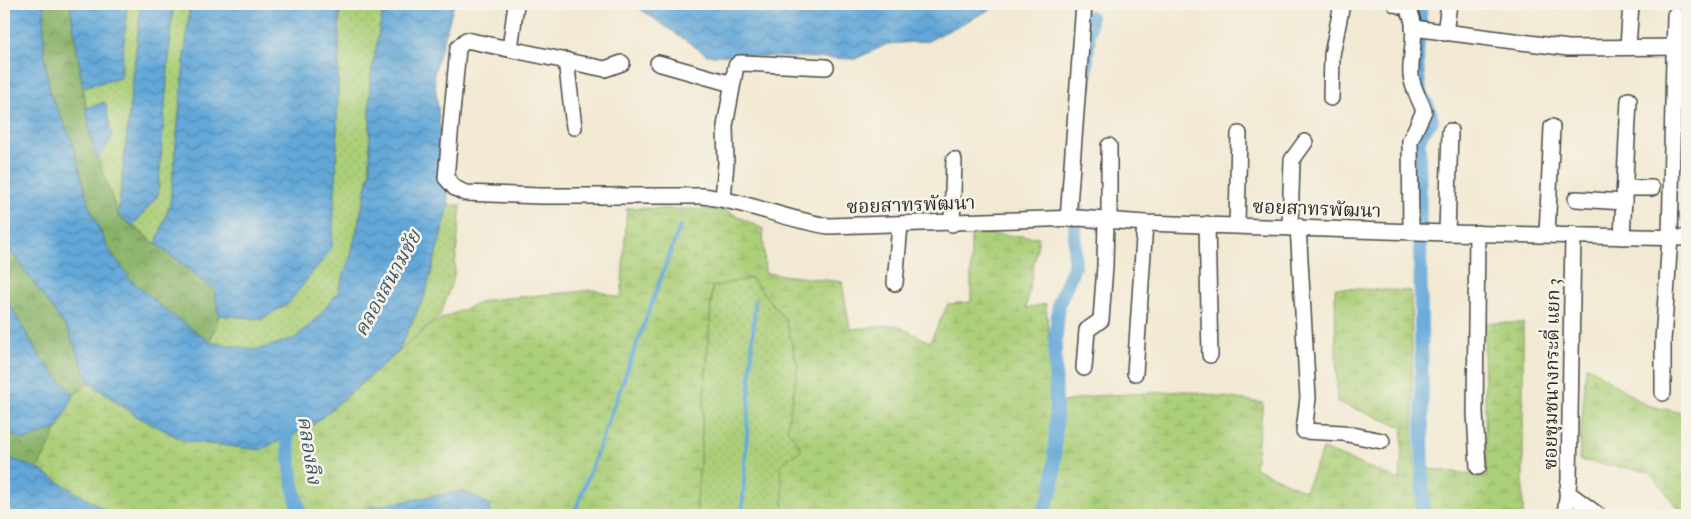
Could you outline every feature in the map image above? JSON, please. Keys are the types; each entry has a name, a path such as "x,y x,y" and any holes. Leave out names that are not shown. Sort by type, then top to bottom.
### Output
{"street":[{"path":"510,49 516,4"},
{"path":"1072,218 1084,4"},
{"path":"1331,98 1332,55 1342,4"},
{"path":"1396,4 1409,10 1417,29 1411,75 1424,111 1410,140 1417,232"},
{"path":"1445,33 1449,4"},
{"path":"1628,46 1631,4"},
{"path":"1663,393 1663,341 1681,47 1675,15"},
{"path":"1417,29 1568,48 1681,47"},
{"name":"ซอยสาทรพัฒนา","path":"622,64 605,69 466,40 458,48 446,178 455,188 464,193 540,196 702,196 723,199 810,224 829,226 952,224 1072,218 1145,223 1294,226 1417,232 1687,238"},
{"path":"566,60 574,127"},
{"path":"658,63 732,84"},
{"path":"723,199 726,163 725,126 732,84 738,63 826,68"},
{"path":"1622,237 1629,100"},
{"path":"1548,234 1552,127"},
{"path":"1448,233 1450,131"},
{"path":"1237,225 1239,134"},
{"path":"1305,142 1292,160 1294,226 1308,398 1304,431 1343,433 1382,441"},
{"path":"1084,368 1087,330 1101,320 1105,266 1109,146"},
{"path":"952,224 954,160"},
{"path":"1576,199 1624,195 1652,188"},
{"path":"1136,373 1145,223"},
{"path":"1207,224 1210,355"},
{"path":"895,283 900,225"},
{"path":"1477,233 1475,412 1478,467"},
{"name":"ซอยชุมชนางกระดี่ แยก 3","path":"1565,515 1568,492 1573,234"},
{"path":"1568,492 1598,515"}],"green space":[{"path":"44,4 70,4 91,139 118,215 214,289 219,315 210,342 168,312 130,279 108,248 89,206 72,140 50,94 44,53"},
{"path":"127,4 141,4 118,215 97,159 112,138 105,103 86,108 83,87 120,78"},
{"path":"173,4 190,4 170,204 156,244 133,226 158,195"},
{"path":"340,4 384,4 370,81 370,172 351,255 338,292 318,317 295,338 257,350 210,342 219,315 262,319 336,178"},
{"path":"449,205 461,205 454,276 441,314 397,353 425,295"},
{"path":"627,208 725,210 763,229 765,273 842,282 850,329 895,325 930,342 948,304 971,302 971,233 1039,237 1026,308 1046,304 1055,404 1093,396 1186,391 1263,403 1255,468 1305,491 1323,449 1400,480 1403,427 1337,402 1335,288 1411,291 1414,467 1486,476 1484,323 1523,323 1523,515 784,515 781,464 802,449 787,429 798,367 786,321 751,278 712,287 696,515 489,515 490,505 463,491 325,515 121,515 106,511 38,469 74,395 90,383 138,417 313,425 434,322 486,300 594,290 621,298"},
{"path":"4,242 68,330 90,383 74,395 40,357 4,295"},
{"path":"752,278 786,321 798,367 787,429 802,449 784,502 784,515 696,515 712,287"},
{"path":"1586,365 1646,405 1687,414 1687,515 1684,515 1649,472 1579,460"},
{"path":"58,428 38,469 4,456 4,432 25,440"}],"water":[{"name":"คลองสนามชัย","path":"4,4 44,4 44,53 50,94 72,140 89,206 108,248 130,279 168,312 210,342 257,350 295,338 318,317 338,292 351,255 370,172 370,81 384,4 454,4 434,74 449,205 425,295 397,353 313,425 260,450 185,441 138,417 90,383 68,330 4,242"},
{"path":"70,4 127,4 121,78 83,87"},
{"path":"141,4 173,4 158,195 133,226 118,215"},
{"path":"190,4 340,4 336,178 332,248 288,304 262,319 219,315 214,289 156,244 170,204"},
{"path":"633,4 1001,4 928,41 888,44 855,59 707,55"},
{"path":"105,102 112,138 97,159 91,139 86,108"},
{"path":"4,295 40,357 74,395 58,428 25,440 4,432"},
{"path":"4,456 38,469 106,511 121,515 4,515"},
{"path":"463,491 491,505 489,515 325,515"}],"waterway":[{"path":"1421,4 1417,68 1421,93 1432,121 1421,133 1419,143 1423,515"},
{"path":"1085,86 1090,17"},
{"path":"1042,515 1053,487 1056,425 1055,345 1059,303 1074,267 1076,207"},
{"path":"574,515 680,226"},
{"path":"742,515 755,300"},
{"name":"คลองลิง","path":"285,420 293,485 300,515"}]}
